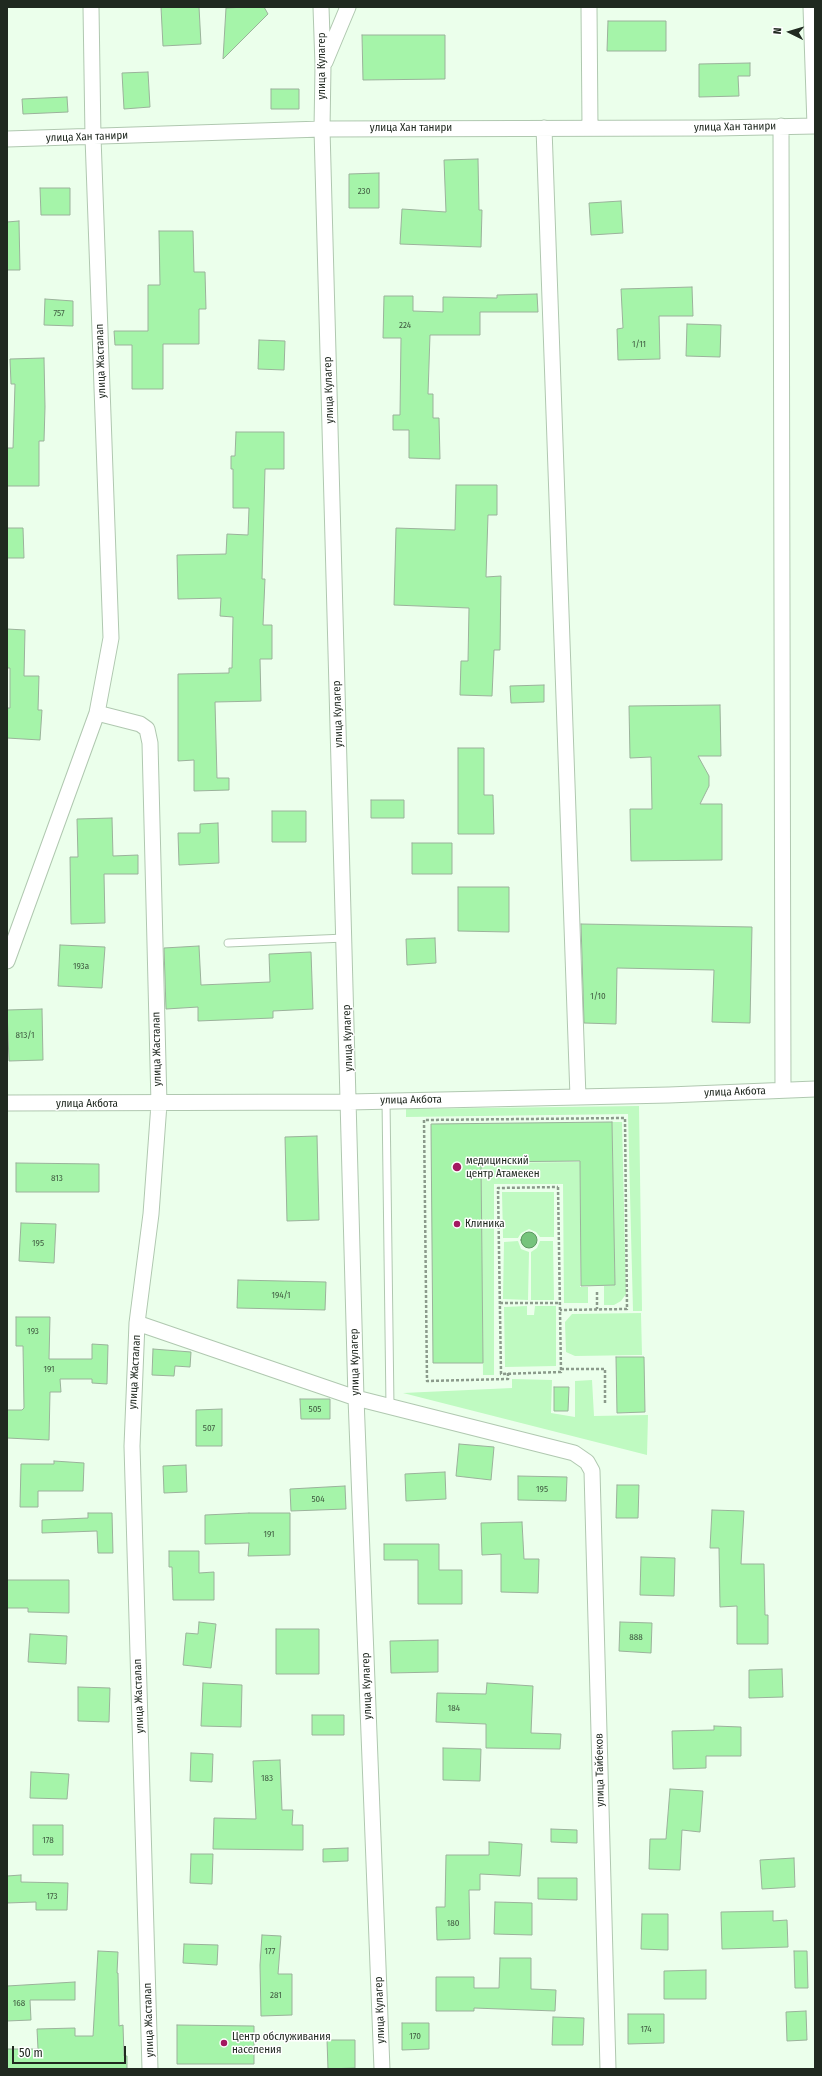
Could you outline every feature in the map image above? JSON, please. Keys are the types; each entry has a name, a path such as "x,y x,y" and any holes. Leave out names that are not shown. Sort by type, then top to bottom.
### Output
{"street":[{"name":"улица Жасталап","path":"7,961 97,713 110,638 93,136 91,7"},
{"name":"улица Кулагер","path":"321,7 323,66 322,129 345,938 356,1398 382,2069"},
{"path":"323,66 348,7"},
{"path":"589,7 590,128"},
{"path":"811,7 815,126"},
{"path":"781,126 783,1090"},
{"name":"улица Хан танири","path":"7,139 322,129 815,126"},
{"path":"544,128 578,1097"},
{"name":"улица Жасталап","path":"97,713 140,724 147,729 150,743 159,1104 151,1214 137,1323 132,1446 150,2069"},
{"name":"улица Акбота","path":"7,1103 159,1104 349,1102 578,1097 783,1090 815,1094"},
{"path":"137,1323 356,1398 390,1407"},
{"name":"улица Тайбеков","path":"390,1407 574,1452 587,1462 592,1471 608,2069"}],"lane":[{"path":"228,943 345,938"},
{"path":"386,1100 390,1407"}],"path":[{"path":"508,1374 508,1379 427,1380 424,1120 625,1118 627,1309 560,1310"},
{"path":"558,1187 561,1372 501,1374 500,1303 498,1188 558,1187"},
{"path":"597,1292 597,1309"},
{"path":"500,1303 560,1303"},
{"path":"561,1369 605,1369 605,1404"}],"shaded area":[{"path":"639,1106 642,1311 633,1311 628,1114 406,1117 406,1109"},
{"path":"612,1122 622,1122 626,1294 621,1301 614,1305 604,1305 604,1286 615,1285"},
{"path":"580,1162 580,1287 588,1287 588,1303 564,1303 563,1184 494,1184 494,1375 483,1375 481,1163"},
{"path":"502,1192 554,1192 554,1237 540,1237 536,1232 529,1229 521,1233 518,1238 503,1238"},
{"path":"526,1232 532,1232 537,1237 535,1246 532,1248 526,1248 521,1243 521,1237"},
{"path":"518,1241 521,1249 529,1252 528,1300 503,1299 504,1242"},
{"path":"540,1241 553,1241 554,1300 531,1300 531,1252 537,1248"},
{"path":"527,1306 527,1315 534,1315 535,1306 556,1306 556,1366 505,1367 504,1307"},
{"path":"641,1313 642,1355 575,1356 566,1352 565,1322 572,1314"},
{"path":"512,1379 552,1380 551,1413 575,1417 575,1381 592,1380 594,1416 648,1415 647,1455 403,1393 512,1388"}],"building":[{"path":"161,7 199,7 201,44 163,46"},
{"path":"264,7 268,14 223,59 226,8"},
{"path":"608,21 666,21 666,51 607,51"},
{"path":"362,35 445,35 445,79 363,80"},
{"path":"750,63 750,76 738,76 739,96 699,97 699,64"},
{"path":"148,72 150,107 124,109 122,73"},
{"path":"271,89 299,89 299,109 271,109"},
{"path":"67,97 68,112 23,114 22,99"},
{"path":"478,159 479,210 482,210 481,247 400,244 402,209 446,212 444,160"},
{"path":"379,173 379,208 349,208 349,174"},
{"path":"40,188 70,188 70,215 41,215"},
{"path":"621,201 623,233 591,235 589,203"},
{"path":"19,221 20,270 7,270 7,222"},
{"path":"159,231 193,231 194,272 205,272 206,309 199,309 199,344 163,344 163,389 132,389 132,345 115,345 114,331 148,331 148,285 160,285"},
{"path":"692,287 693,316 659,316 660,359 618,360 617,329 623,328 621,289"},
{"path":"537,294 538,312 480,312 480,335 430,335 428,394 433,394 433,418 439,418 440,459 409,458 409,430 393,430 393,415 400,415 401,338 383,338 384,296 413,296 413,311 443,312 443,297 497,298 497,295"},
{"path":"45,299 73,301 73,326 44,325"},
{"path":"687,324 721,325 720,357 686,356"},
{"path":"259,340 285,341 284,370 258,369"},
{"path":"44,358 44,441 39,441 39,486 7,486 7,448 13,448 15,384 11,384 10,359"},
{"path":"236,432 284,432 284,469 265,469 262,579 265,579 263,625 272,625 272,659 260,659 261,701 215,702 217,778 229,778 229,790 194,791 194,760 178,761 178,674 229,673 229,668 232,668 233,617 220,616 221,598 178,599 177,555 226,554 227,534 248,535 249,508 233,508 233,469 231,469 231,456 235,456"},
{"path":"456,485 497,485 497,515 488,515 486,577 501,576 500,650 494,650 492,696 460,695 461,661 468,661 469,608 394,605 396,528 455,530"},
{"path":"7,528 23,528 24,558 7,558"},
{"path":"7,629 25,630 24,676 39,676 38,710 42,710 40,740 7,738 7,708 10,708 10,668 7,668"},
{"path":"544,685 544,702 511,703 510,686"},
{"path":"720,705 721,756 698,756 709,776 709,786 700,804 722,804 722,860 631,861 630,809 652,809 651,757 630,758 629,706"},
{"path":"458,748 484,748 484,795 493,795 494,834 458,834"},
{"path":"371,800 404,800 404,818 371,818"},
{"path":"272,811 306,811 306,842 272,842"},
{"path":"112,818 113,856 138,855 138,874 104,874 105,923 71,924 70,857 78,857 77,819"},
{"path":"218,823 219,863 179,865 178,833 200,833 200,824"},
{"path":"412,843 452,843 452,874 412,874"},
{"path":"458,887 509,887 509,932 458,931"},
{"path":"581,924 752,927 750,1023 712,1022 714,970 617,968 616,1024 584,1023"},
{"path":"435,938 436,963 407,965 406,939"},
{"path":"60,945 105,947 102,988 58,986"},
{"path":"199,946 201,985 270,982 269,954 311,952 313,1009 273,1011 273,1018 198,1021 198,1007 166,1009 164,948"},
{"path":"42,1009 43,1060 9,1061 7,1010"},
{"name":"Клиника","path":"612,1122 615,1285 581,1286 580,1161 481,1162 483,1363 433,1363 431,1124"},
{"path":"317,1136 319,1220 287,1221 285,1137"},
{"path":"16,1163 99,1164 99,1192 16,1192"},
{"path":"21,1223 56,1224 54,1263 19,1261"},
{"path":"238,1280 326,1282 325,1310 237,1308"},
{"path":"16,1317 50,1317 49,1359 92,1359 92,1344 108,1345 107,1384 92,1383 92,1379 60,1379 61,1392 50,1392 49,1440 7,1438 7,1410 22,1410 24,1408 23,1346 16,1346"},
{"path":"153,1349 191,1352 190,1367 175,1366 174,1376 152,1375"},
{"path":"616,1357 644,1357 645,1412 617,1413"},
{"path":"554,1387 569,1387 568,1411 554,1411"},
{"path":"300,1399 330,1399 330,1419 301,1419"},
{"path":"222,1409 222,1446 196,1446 196,1410"},
{"path":"459,1444 494,1447 491,1480 456,1476"},
{"path":"54,1461 84,1463 83,1491 38,1491 38,1507 20,1507 21,1464 54,1464"},
{"path":"186,1465 187,1492 164,1493 163,1466"},
{"path":"445,1472 446,1499 406,1501 405,1474"},
{"path":"518,1476 567,1477 566,1501 518,1500"},
{"path":"617,1485 639,1485 638,1518 616,1518"},
{"path":"345,1486 346,1509 291,1511 290,1489"},
{"path":"712,1510 744,1511 741,1564 764,1564 765,1615 768,1615 768,1644 737,1644 737,1606 720,1607 719,1548 710,1548"},
{"path":"88,1513 112,1513 113,1553 98,1553 97,1531 42,1533 42,1520 88,1518"},
{"path":"290,1513 290,1555 248,1556 249,1543 205,1544 205,1515"},
{"path":"522,1522 524,1559 539,1559 538,1593 501,1592 501,1554 482,1555 481,1523"},
{"path":"384,1544 439,1544 439,1570 462,1570 462,1604 418,1604 418,1560 384,1560"},
{"path":"169,1551 199,1551 199,1573 214,1572 214,1600 173,1600 172,1567 169,1567"},
{"path":"641,1557 675,1558 674,1596 640,1595"},
{"path":"7,1580 69,1580 69,1613 28,1612 28,1608 7,1608"},
{"path":"199,1622 216,1624 211,1668 183,1665 186,1633 198,1634"},
{"path":"620,1622 652,1623 651,1653 619,1651"},
{"path":"276,1629 319,1629 319,1674 276,1674"},
{"path":"30,1634 67,1636 66,1664 28,1662"},
{"path":"438,1640 438,1672 391,1673 390,1641"},
{"path":"782,1669 783,1697 749,1698 749,1670"},
{"path":"203,1683 242,1685 241,1727 201,1726"},
{"path":"487,1683 533,1686 531,1733 561,1734 560,1749 486,1748 486,1724 436,1722 437,1693 486,1694"},
{"path":"78,1687 110,1688 109,1722 78,1721"},
{"path":"312,1715 344,1715 344,1735 312,1735"},
{"path":"714,1726 741,1727 741,1756 706,1756 706,1768 673,1769 672,1731 714,1730"},
{"path":"443,1748 481,1749 480,1781 443,1780"},
{"path":"191,1753 213,1754 212,1782 190,1781"},
{"path":"280,1760 282,1810 293,1810 292,1825 303,1825 303,1850 213,1849 214,1818 256,1819 253,1761"},
{"path":"31,1772 69,1774 67,1799 30,1798"},
{"path":"670,1789 703,1791 700,1832 682,1830 680,1870 649,1869 650,1839 666,1839"},
{"path":"33,1825 63,1825 63,1855 33,1855"},
{"path":"551,1829 577,1830 577,1843 551,1842"},
{"path":"489,1842 522,1844 520,1876 480,1874 480,1890 469,1890 470,1939 437,1940 436,1907 445,1907 446,1855 489,1855"},
{"path":"348,1848 348,1861 323,1862 323,1849"},
{"path":"191,1854 213,1854 212,1884 190,1883"},
{"path":"794,1858 795,1887 762,1889 760,1860"},
{"path":"21,1875 21,1882 68,1883 67,1910 36,1910 36,1902 7,1903 7,1876"},
{"path":"538,1878 577,1878 577,1900 538,1899"},
{"path":"495,1902 532,1903 532,1935 494,1934"},
{"path":"773,1911 773,1921 787,1920 788,1947 722,1949 721,1912"},
{"path":"642,1914 668,1914 668,1950 641,1949"},
{"path":"262,1935 281,1936 278,1974 292,1974 292,2015 261,2016 260,1965"},
{"path":"184,1944 218,1945 217,1965 183,1963"},
{"path":"98,1951 118,1952 117,1973 119,2026 123,2025 124,2056 127,2056 127,2069 7,2069 7,2049 38,2049 37,2029 75,2028 75,2036 93,2036"},
{"path":"794,1951 807,1951 808,1988 795,1988"},
{"path":"500,1958 531,1958 531,1989 556,1990 555,2011 474,2008 474,2011 436,2011 436,1977 474,1977 474,1988 499,1988"},
{"path":"706,1970 706,1999 664,1999 664,1971"},
{"path":"75,1982 75,2000 30,2000 31,2020 7,2021 7,1986"},
{"path":"806,2011 807,2040 787,2041 786,2012"},
{"path":"628,2014 664,2014 664,2043 628,2044"},
{"path":"553,2017 584,2018 583,2045 552,2045"},
{"path":"402,2023 429,2023 429,2049 402,2050"},
{"path":"177,2025 254,2026 254,2064 177,2064"},
{"path":"327,2040 355,2040 355,2068 328,2069"}],"place":[{"name":"медицинский центр Атамекен","path":"457,1167"},
{"name":"Клиника","path":"457,1224"},
{"name":"Центр обслуживания населения","path":"224,2043"}]}
